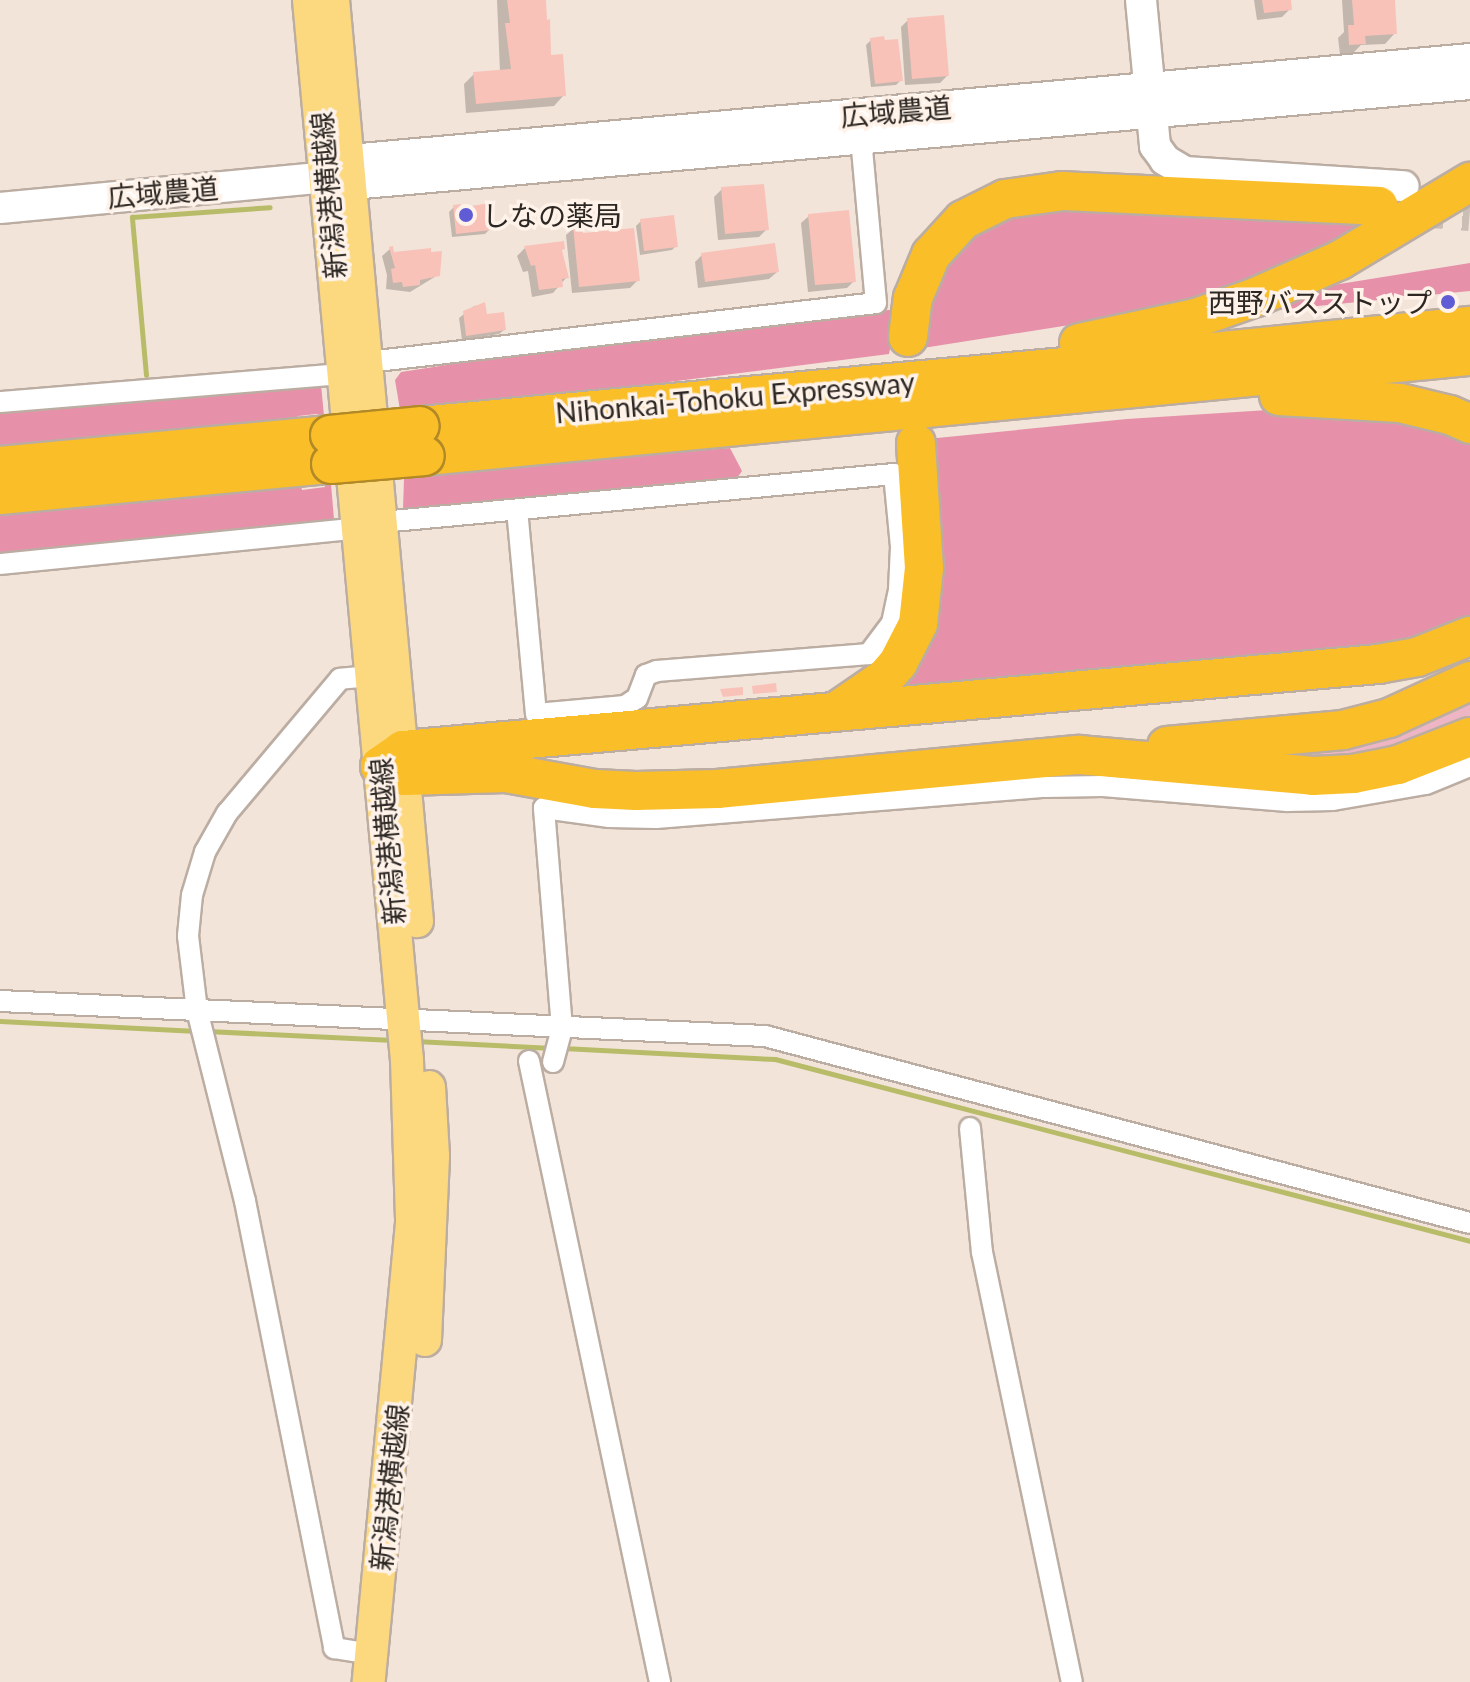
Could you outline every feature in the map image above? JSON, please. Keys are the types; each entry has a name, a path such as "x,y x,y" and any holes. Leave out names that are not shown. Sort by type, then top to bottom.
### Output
{"highway":[{"path":"745,411 1103,340 1196,318 1256,297 1340,260 1470,182"},
{"path":"908,337 913,298 931,255 963,220 1005,199 1063,191 1392,196"},
{"name":"Nihonkai-Tohoku Expressway","path":"745,411 1470,326"},
{"name":"Nihonkai-Tohoku Expressway","path":"0,495 331,450 422,441 745,411 1470,356"},
{"path":"745,411 929,422 1262,396 1400,403 1450,415 1470,424"},
{"path":"835,712 885,678 898,663 918,624 924,568 916,443"},
{"name":"Nihonkai-Tohoku Expressway","path":"0,466 331,450"},
{"path":"396,764 835,712 1378,664 1417,657 1470,636"},
{"path":"396,764 506,773 595,789 679,791 1343,730 1415,708 1470,681"},
{"path":"1079,755 1265,774 1327,775 1398,765 1470,737"}],"main road":[{"name":"新潟港横越線","path":"309,0 343,173"},
{"name":"新潟港横越線","path":"333,0 356,368 396,764 415,1021 433,1156 430,1290 391,1682"},
{"name":"新潟港横越線","path":"370,525 372,676 396,764"},
{"name":"新潟港横越線","path":"371,1668 412,1223 415,1021"}],"street":[{"path":"1141,0 1158,153 1185,172 1392,196"},
{"name":"広域農道","path":"1150,101 1470,59"},
{"name":"広域農道","path":"0,208 343,173 1150,101 1470,84"},
{"path":"0,402 356,368 876,303 860,127"},
{"path":"0,564 517,510 894,474 901,547 899,590 892,623 869,654 657,671 646,675 637,698 625,706 536,714 517,510"},
{"path":"371,1668 334,1648 245,1201 197,1010 188,936 192,895 205,852 227,813 340,679 372,676"},
{"path":"553,1062 562,1028 544,808 609,817 656,818 1045,787 1103,786 1287,801 1333,800 1426,784 1470,766"},
{"path":"0,1001 765,1036 1470,1223"},
{"path":"529,1061 660,1682"},
{"path":"970,1128 982,1252 1072,1682"}],"shaded area":[{"path":"1057,200 1386,221 1234,289 1095,321 923,348 934,280 973,231"},
{"path":"1470,263 1470,291 1277,310 1277,299 1296,291"},
{"path":"898,309 889,354 645,385 400,410 395,380 401,372 621,338"},
{"path":"321,384 324,416 316,414 298,416 295,420 0,447 0,410"},
{"path":"1283,409 1416,417 1470,441 1470,623 1428,642 920,694 904,679 927,439 1127,419"},
{"path":"730,448 742,471 732,485 447,510 403,509 404,479 530,464"},
{"path":"325,484 331,484 334,519 0,553 0,514 301,486 302,490 325,487"},
{"path":"1470,691 1470,725 1378,763 1221,756"}],"building":[{"path":"507,0 546,0 551,55 563,54 566,96 476,104 473,72 511,69 505,23 510,23"},
{"path":"1262,0 1291,0 1292,10 1264,13"},
{"path":"1352,0 1395,0 1397,34 1365,36 1366,44 1349,45 1348,25 1354,25"},
{"path":"944,15 949,76 912,79 907,18"},
{"path":"884,36 885,40 898,39 903,81 875,84 870,38"},
{"path":"764,184 769,230 725,234 721,187"},
{"path":"489,203 492,230 456,234 453,205 461,204 462,208"},
{"path":"849,210 856,282 815,285 808,214"},
{"path":"674,215 678,247 644,251 640,219"},
{"path":"582,225 583,233 634,228 640,281 579,287 573,226"},
{"path":"564,241 565,249 562,250 569,278 562,279 563,287 539,290 535,265 531,266 524,246"},
{"path":"775,243 779,272 705,282 701,253"},
{"path":"393,246 394,252 431,248 431,252 442,251 440,276 420,280 420,285 403,287 402,282 393,283 391,269 395,268 389,247"},
{"path":"485,302 487,314 504,312 506,330 466,336 463,311"},
{"path":"776,683 777,692 753,694 752,686"},
{"path":"743,687 743,695 723,697 720,689"}],"waterway":[{"path":"146,375 132,217 270,207"},
{"path":"0,1021 197,1031"},
{"path":"207,1031 393,1040"},
{"path":"415,1041 553,1048"},
{"path":"563,1048 775,1059 1470,1241"}],"tunnel":[{"path":"1406,207 1470,212"}],"place":[{"name":"しなの薬局","path":"466,215"},
{"name":"西野バスストップ","path":"1448,302"}]}
